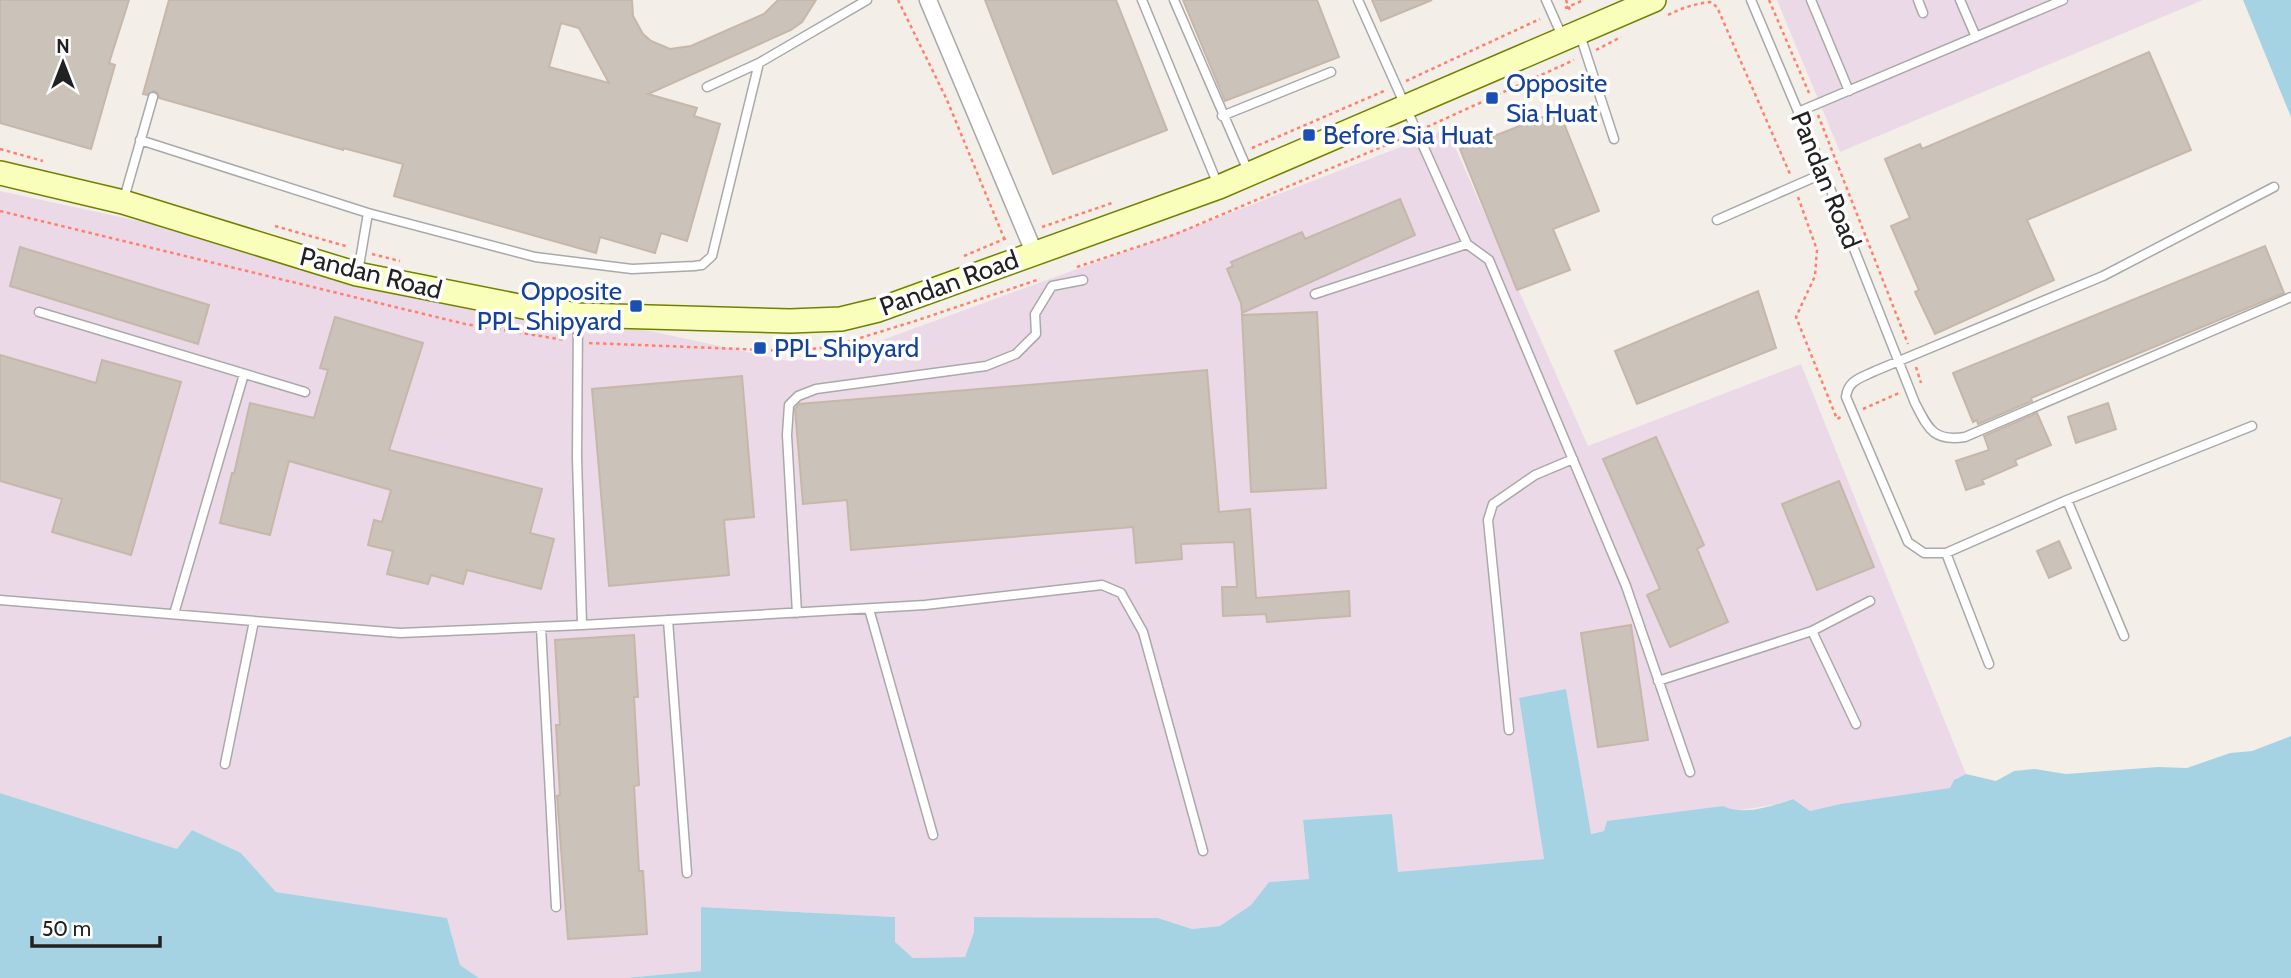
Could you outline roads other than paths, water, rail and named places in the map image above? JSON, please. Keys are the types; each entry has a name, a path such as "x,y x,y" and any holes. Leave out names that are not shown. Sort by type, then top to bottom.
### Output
{"street":[{"name":"Pandan Road","path":"928,0 1030,242"},
{"name":"Pandan Road","path":"0,173 123,202 357,274 529,308 578,315 790,321 841,319 878,310 1030,242 1219,187 1244,164 1407,106 1571,36 1658,9"}],"lane":[{"path":"707,87 759,63 867,0"},
{"path":"1142,0 1219,187"},
{"path":"1174,0 1244,164"},
{"path":"1357,0 1467,244 1489,260 1626,586 1690,772"},
{"path":"1546,0 1552,14 1571,36 1614,139"},
{"name":"Pandan Road","path":"1751,0 1928,430 1940,436 1965,437 2291,297"},
{"path":"1811,0 1849,91"},
{"path":"1918,0 1923,13"},
{"path":"1960,0 1976,37"},
{"path":"1798,112 2063,0"},
{"path":"140,140 368,214 535,257 632,269 702,265 712,256 759,63"},
{"path":"1222,116 1331,72"},
{"path":"123,202 153,97"},
{"path":"1717,220 1824,173"},
{"path":"2252,426 2067,500 1946,553 1924,553 1908,542 1846,397 1852,382 2103,276 2274,187"},
{"path":"357,274 368,214"},
{"path":"1315,294 1467,244"},
{"path":"797,613 787,436 789,405 797,396 816,389 986,366 1016,354 1036,334 1035,314 1052,286 1083,279"},
{"path":"38,312 305,392"},
{"path":"578,315 582,625"},
{"path":"174,614 244,374"},
{"path":"1509,730 1488,520 1493,504 1535,475 1573,459"},
{"path":"2067,500 2124,636"},
{"path":"1946,553 1989,664"},
{"path":"0,600 400,633 869,609 1102,585 1121,593 1143,632 1203,851"},
{"path":"1658,681 1812,631 1870,601"},
{"path":"869,609 933,835"},
{"path":"668,620 687,873"},
{"path":"225,764 254,621"},
{"path":"541,627 556,906"},
{"path":"1812,631 1856,724"}],"water":[{"path":"2243,0 2291,0 2291,117"},
{"path":"1566,689 1591,834 1604,831 1607,821 1723,806 1749,810 1793,799 1810,811 1950,788 1954,780 1966,774 1996,781 2014,771 2035,769 2066,774 2158,767 2187,768 2230,753 2252,751 2291,736 2291,978 625,978 701,971 701,907 895,917 895,942 913,958 965,957 974,932 974,917 1158,918 1192,929 1220,926 1251,905 1269,882 1309,879 1303,820 1392,814 1398,872 1544,859 1519,698"},
{"path":"0,793 177,849 192,830 241,853 276,892 447,918 460,965 479,978 0,978"}],"place":[{"name":"Opposite Sia Huat","path":"1492,98"},
{"name":"Before Sia Huat","path":"1309,135"},
{"name":"Opposite PPL Shipyard","path":"636,306"},
{"name":"PPL Shipyard","path":"760,348"}]}
